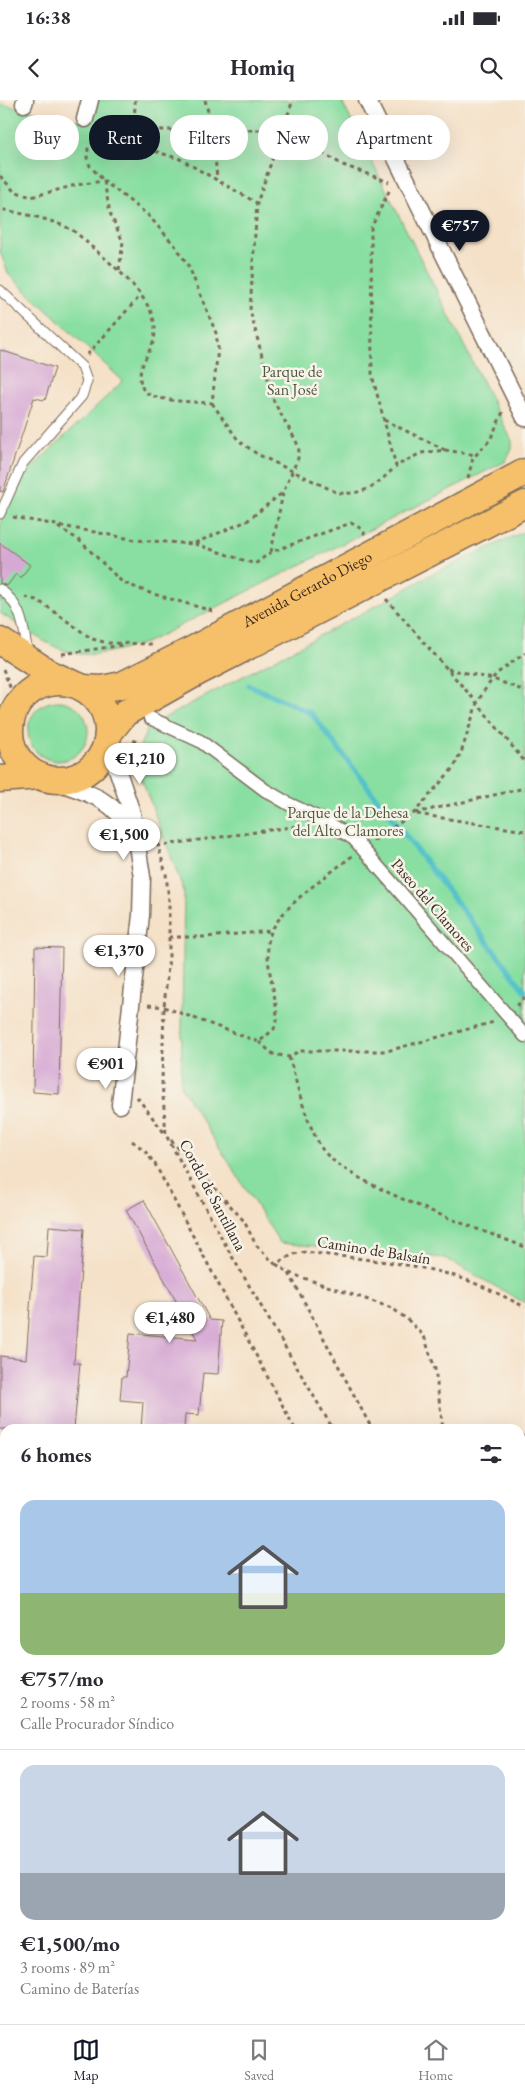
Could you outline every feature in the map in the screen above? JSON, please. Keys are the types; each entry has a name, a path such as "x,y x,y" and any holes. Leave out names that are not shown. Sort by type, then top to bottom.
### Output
{"main road":[{"name":"Avenida Gerardo Diego","path":"79,686 110,688 130,680 188,652 525,472"},
{"name":"Avenida Gerardo Diego","path":"108,737 126,713 181,681 525,504"},
{"path":"0,641 49,673 79,686 94,696 102,708 107,721 108,737 101,756 89,770 72,778 0,779"},
{"path":"44,778 25,766 14,752 7,713 28,692 44,684 62,682 79,686"}],"street":[{"path":"85,119 90,100"},
{"path":"367,100 525,418"},
{"name":"Paseo del Clamores","path":"150,718 200,741 265,790 327,822 354,840 525,1036"},
{"path":"108,737 132,813 142,872 143,897 120,1105"},
{"path":"44,778 92,795 108,803 122,816 136,840"}],"lane":[{"path":"0,290 78,364 86,374 87,381 82,396 23,463 5,515"},
{"path":"0,588 9,595 21,615 29,661"}],"path":[{"path":"134,115 135,100"},
{"path":"205,100 209,115"},
{"path":"289,115 294,100"},
{"path":"89,148 87,158 90,166 104,181 148,215 177,248 189,267 216,333 218,348 212,403 238,440 257,454 338,493 352,494 370,489 396,466 427,450 445,450 476,455"},
{"path":"160,153 180,159 257,204"},
{"path":"328,155 343,164 393,183 371,228 372,375 396,466"},
{"path":"215,160 217,180"},
{"path":"271,552 283,493 298,458 296,441 274,402 250,310 257,204 273,160"},
{"path":"0,176 14,191 31,197 76,185 104,181"},
{"path":"104,181 110,214 123,242 118,270"},
{"path":"0,209 68,228 118,270 140,296 154,319 155,333 140,369 144,390 149,395 178,401 212,403"},
{"path":"78,364 140,296"},
{"path":"467,482 473,458 490,440 504,410"},
{"path":"384,420 445,450"},
{"path":"195,544 247,521 283,493"},
{"path":"5,515 137,540 195,544 254,564 271,552 351,524 360,528 370,541"},
{"path":"55,525 79,540 122,582 150,593 223,615"},
{"path":"9,595 36,600 92,639 108,643 158,644"},
{"path":"382,595 477,703 525,762"},
{"path":"55,655 130,643"},
{"path":"259,1042 274,1029 277,1020 268,958 268,942 271,931 295,902 362,848 414,813 454,768 462,750 477,703 493,679 525,653"},
{"path":"0,665 7,713"},
{"path":"447,668 493,679 525,691"},
{"path":"134,768 132,751 134,739 150,718"},
{"path":"414,813 525,788"},
{"path":"414,813 525,831"},
{"path":"157,846 327,822"},
{"name":"Cordel de Santillana","path":"154,831 167,883 170,937 164,1007 162,1082 166,1135 230,1253 330,1424"},
{"path":"170,937 206,937 271,931"},
{"path":"132,1002 164,1007 259,1042 273,1054 289,1057 299,1051 387,1051 510,1018 520,1000 525,996"},
{"path":"289,1057 308,1118 321,1149 351,1174 416,1205 525,1247"},
{"path":"123,1079 166,1135 244,1221 256,1245 275,1264 289,1272 392,1308 408,1320 424,1336 435,1370 443,1424"},
{"path":"132,1141 144,1150 155,1164 292,1424"},
{"name":"Camino de Balsaín","path":"275,1264 294,1254 306,1252 395,1263 459,1277 491,1289 525,1307"},
{"path":"289,1272 369,1424"}],"green space":[{"name":"Parque de San José","path":"97,100 341,100 349,115 338,115 338,160 371,160 512,441 512,449 506,461 146,643 97,654 80,654 49,644 0,613 0,523 26,473 123,381 9,275 0,252 0,104 53,115 15,115 15,160 79,160 79,120 89,123 89,160 160,160 160,115 93,115"},
{"name":"Parque de la Dehesa del Alto Clamores","path":"525,531 525,1303 445,1258 280,1243 181,1087 184,891 139,772 141,743 149,726 387,600 428,576"},
{"path":"52,701 64,701 75,706 83,714 88,725 86,743 75,756 64,761 52,761 41,756 33,748 28,737 28,725 33,714 41,706"}],"building":[{"path":"0,350 55,368 45,400 34,398 3,492 0,491"},
{"path":"0,543 30,565 21,578 16,574 7,586 0,583"},
{"path":"35,947 62,948 59,1094 33,1092"},
{"path":"144,1200 210,1320 222,1321 218,1374 203,1373 199,1415 185,1414 184,1424 141,1424 143,1402 120,1400 122,1377 126,1377 130,1333 197,1339 126,1210"},
{"path":"49,1226 84,1229 74,1363 80,1363 74,1424 0,1424 0,1356 26,1359 34,1256 47,1257"}],"waterway":[{"path":"249,685 311,713 525,991"}]}
